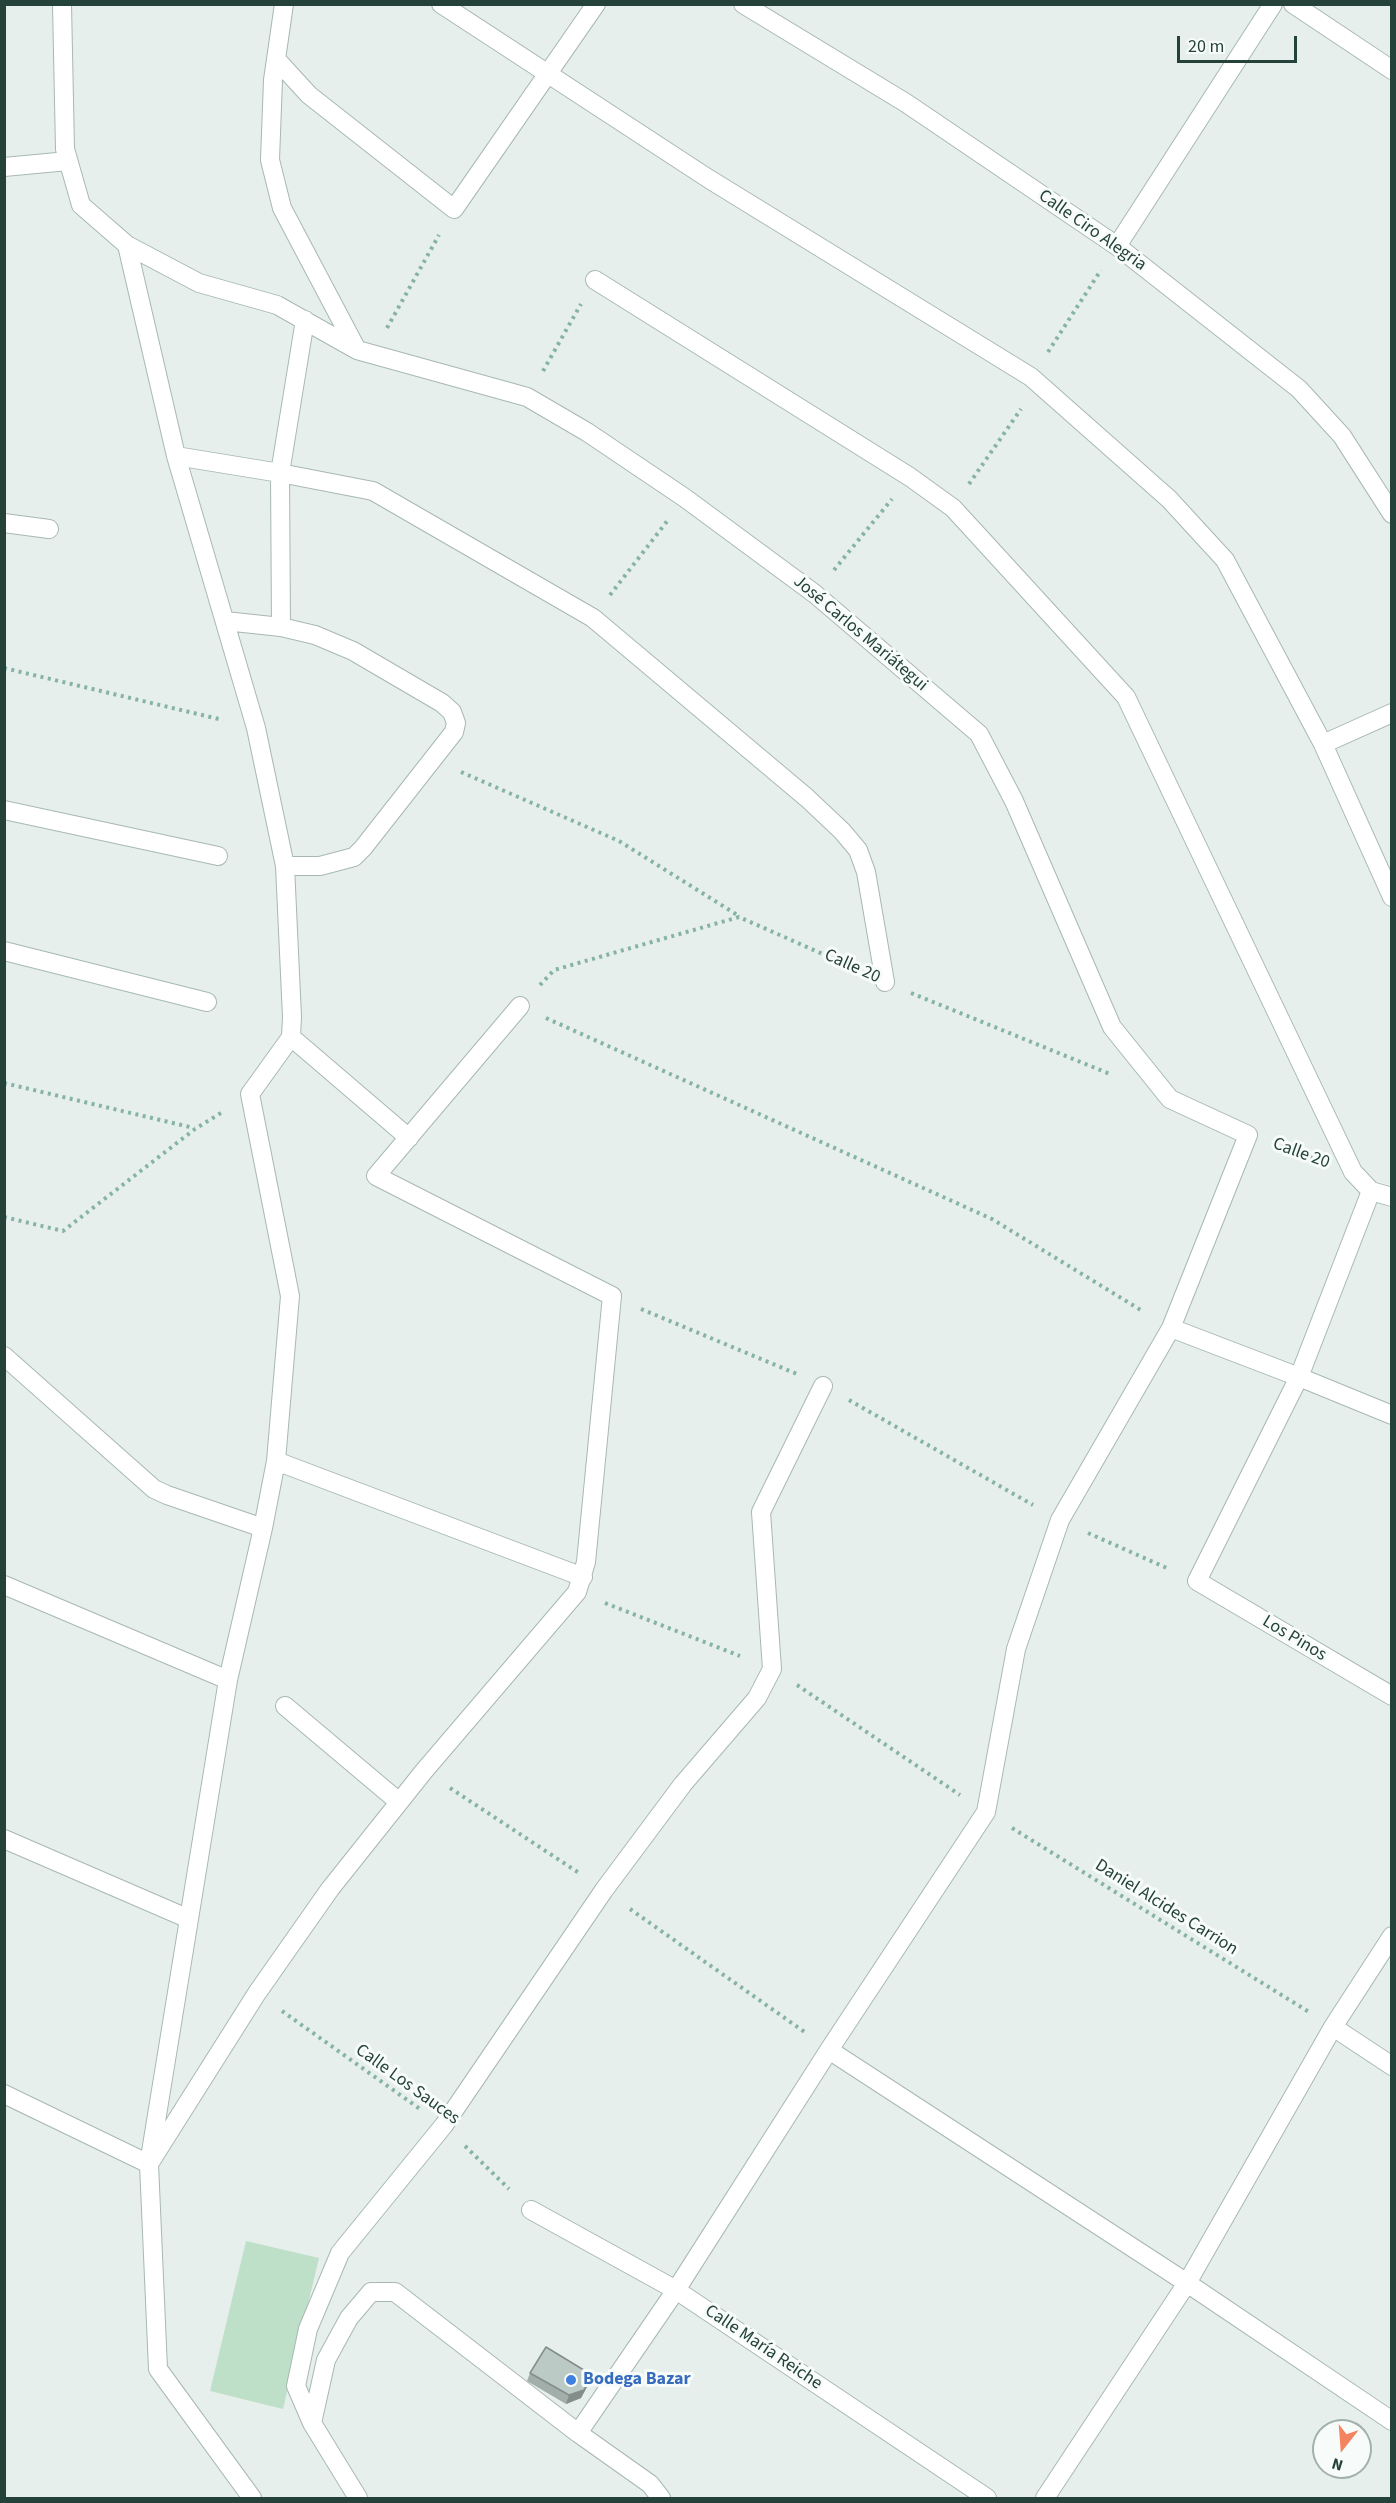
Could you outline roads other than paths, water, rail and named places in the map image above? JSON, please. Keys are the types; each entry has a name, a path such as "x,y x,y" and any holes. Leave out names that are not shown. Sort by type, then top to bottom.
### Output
{"street":[{"name":"José Carlos Mariátegui","path":"62,4 65,149 81,205 127,245 199,284 277,305 364,352 527,397 587,432 685,498 815,594 979,734 1014,801 1112,1027 1170,1099"},
{"path":"284,4 276,59 270,160 282,208 364,352"},
{"path":"441,4 709,179 1035,381 1169,499 1225,560 1323,744 1392,897"},
{"path":"276,59 309,95 454,208 596,4"},
{"name":"Calle Ciro Alegria","path":"744,4 906,103 1118,246 1299,389 1342,436 1392,514"},
{"path":"1118,246 1273,4"},
{"path":"1293,4 1392,70"},
{"path":"4,167 68,161"},
{"path":"127,245 176,456 256,728 285,866 291,1037 250,1094 290,1296 276,1461 228,1680 149,2164 158,2369 252,2499"},
{"name":"Calle 20","path":"595,280 910,477 953,508 1126,697 1353,1173 1371,1191 1392,1197"},
{"path":"280,627 280,472 305,320"},
{"path":"176,456 280,472 373,491 592,618 807,798 858,850 866,872 885,982"},
{"path":"4,523 49,530"},
{"path":"225,621 280,627 315,635 353,651 442,703 452,712 456,723 454,732 354,857 320,867 285,866"},
{"path":"1323,744 1392,713"},
{"path":"4,810 218,856"},
{"path":"4,951 207,1002"},
{"path":"149,2164 257,1993 330,1889 424,1771 577,1592 583,1577 612,1296 376,1176 520,1006"},
{"path":"291,1037 409,1138"},
{"name":"Calle 20","path":"1170,1099 1248,1135 1171,1328"},
{"path":"1299,1377 1371,1191"},
{"path":"578,2433 676,2290 829,2050 986,1812 1016,1649 1060,1520 1171,1328 1392,1415"},
{"path":"4,1356 154,1489 167,1496 263,1528"},
{"name":"Los Pinos","path":"1299,1377 1197,1581 1392,1696"},
{"path":"358,2499 312,2423 296,2386 308,2329 340,2253 444,2126 604,1890 683,1784 757,1698 772,1669 761,1512 823,1386"},
{"path":"276,1461 583,1577"},
{"path":"4,1585 228,1680"},
{"path":"285,1706 399,1802"},
{"path":"4,1839 189,1919"},
{"path":"1045,2499 1187,2283 1333,2026 1392,1936"},
{"path":"1333,2026 1392,2066"},
{"path":"829,2050 1187,2283 1392,2421"},
{"path":"4,2094 149,2164"},
{"name":"Calle María Reiche","path":"531,2210 676,2290 987,2499"},
{"path":"312,2423 326,2360 349,2318 370,2292 395,2292 578,2433 650,2484 661,2499"}],"place":[{"name":"Bodega Bazar","path":"571,2380"}]}
